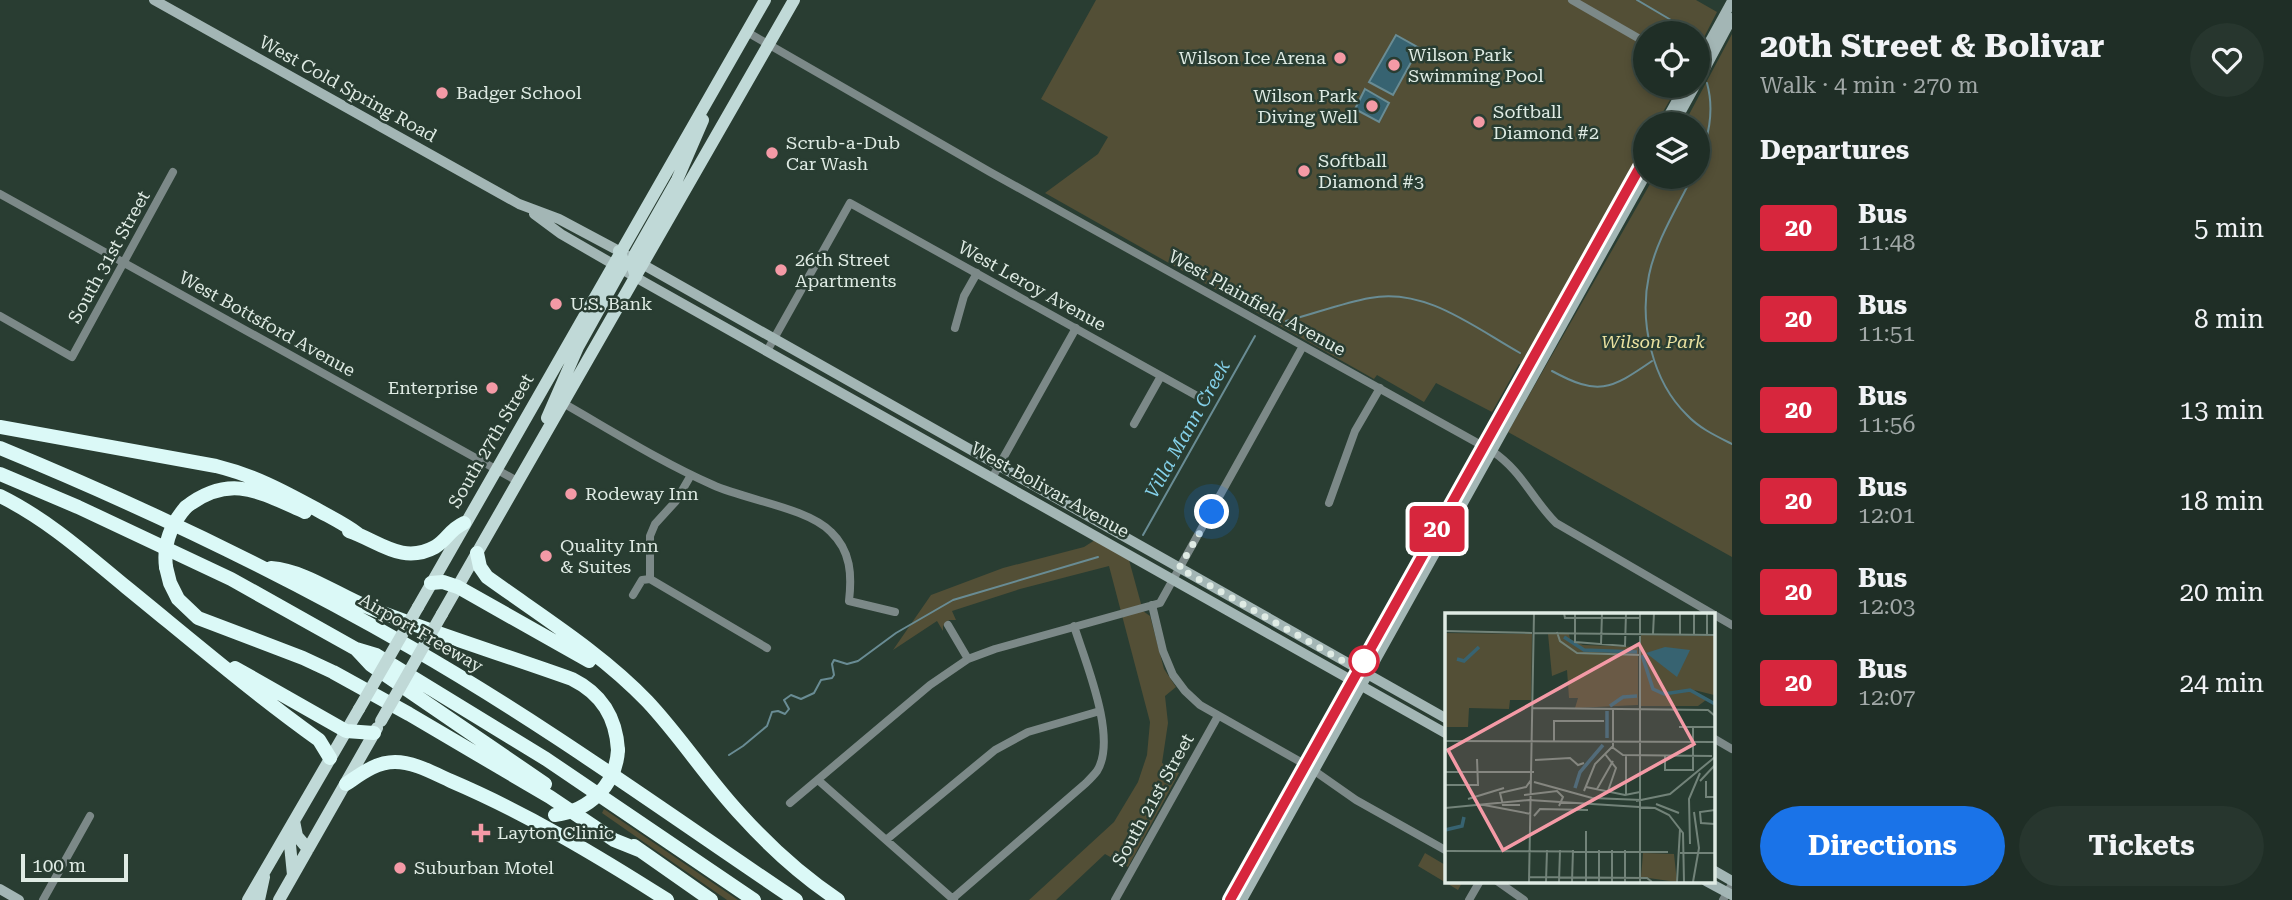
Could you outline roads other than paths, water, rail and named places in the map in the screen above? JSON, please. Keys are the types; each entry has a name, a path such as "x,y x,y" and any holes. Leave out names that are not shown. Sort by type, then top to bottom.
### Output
{"highway":[{"path":"0,427 247,474 286,492 358,534"},
{"name":"Airport Freeway","path":"0,448 146,510 263,567 412,648 601,768 796,900"},
{"path":"0,474 176,552 231,579 356,649 376,655 504,732 754,900"},
{"path":"464,523 452,529 442,543 429,550 413,554 397,553 251,489 226,488 200,497 177,518 170,531 166,566 174,592 198,618 333,672 516,776 614,840 639,850"},
{"path":"0,496 64,537 271,706 319,740 330,758"},
{"path":"477,553 480,567 488,577 574,639 632,687 656,712 741,816 786,861 838,900"},
{"path":"263,567 290,570 374,610 572,679 592,690 606,707 615,729 618,750 612,774 600,793 579,809 555,815 532,813 493,800"},
{"path":"431,583 443,582 458,587 632,687"},
{"path":"198,645 346,731 377,727"},
{"path":"356,649 371,665 711,900"},
{"path":"346,784 378,765 398,762 416,766 493,800 600,858 667,900"}],"main road":[{"name":"South 27th Street","path":"248,900 618,261 765,0"},
{"path":"279,900 519,482 637,267 794,0"},
{"path":"637,267 722,74"},
{"path":"530,461 574,354 618,261"},
{"path":"294,821 297,836 308,849"},
{"path":"284,838 289,845 293,876"},
{"path":"259,900 265,870"}],"street":[{"name":"West Cold Spring Road","path":"154,0 526,207 559,219 618,261 637,267"},
{"path":"1572,0 1633,35"},
{"path":"1710,50 1732,1"},
{"path":"1715,39 1732,18"},
{"name":"West Plainfield Avenue","path":"747,32 990,172 1488,448 1506,460 1556,523 1711,613"},
{"name":"South 31st Street","path":"0,316 72,357 173,172"},
{"path":"1230,900 1357,683 1633,180"},
{"path":"1488,448 1637,189"},
{"name":"West Bottsford Avenue","path":"0,194 519,482"},
{"name":"West Leroy Avenue","path":"773,339 850,203 1199,397"},
{"path":"618,261 637,267"},
{"name":"West Bolivar Avenue","path":"637,267 691,293 1445,718"},
{"name":"West Bolivar Avenue","path":"637,267 684,304 1445,733"},
{"path":"955,328 964,296 977,273"},
{"path":"684,304 691,293"},
{"path":"992,478 1076,328"},
{"path":"767,351 773,339"},
{"path":"790,803 920,693 968,659 1156,604 1173,579 1303,346"},
{"path":"1134,424 1161,376"},
{"path":"1329,503 1355,431 1380,388"},
{"path":"878,413 885,402"},
{"path":"563,403 691,475 726,491 802,514 825,527 840,543 849,559 849,601 895,612"},
{"path":"650,579 650,536 655,524 676,501 691,475"},
{"path":"634,595 642,580 650,579 767,648"},
{"path":"1156,604 1164,651 1173,675 1192,698 1309,768 1356,800 1445,850"},
{"name":"West Plainfield Avenue","path":"1714,615 1732,625"},
{"path":"948,625 968,659"},
{"path":"818,780 953,899 1098,770 1105,738 1100,711 1074,626"},
{"path":"886,840 995,750 1028,732 1100,711"},
{"name":"South 21st Street","path":"1115,900 1218,716"},
{"path":"1714,739 1732,749"},
{"path":"1242,900 1309,768"},
{"path":"43,900 90,816"},
{"path":"1714,871 1729,891"},
{"path":"1469,900 1479,883"},
{"path":"1500,883 1524,900"},
{"path":"1711,883 1729,891"},
{"path":"0,889 19,900"}],"water":[{"name":"Wilson Park Swimming Pool","path":"1396,35 1419,48 1393,95 1369,82"},
{"name":"Wilson Park Diving Well","path":"1365,89 1389,103 1379,122 1355,109"}],"waterway":[{"path":"1637,0 1672,21"},
{"path":"1709,98 1710,112"},
{"path":"1686,189 1652,262 1646,293 1647,331 1657,368 1675,401 1697,424 1732,444"},
{"name":"Villa Mann Creek","path":"1286,321 1370,298 1410,298 1449,312 1520,353"},
{"name":"Villa Mann Creek","path":"1143,535 1255,336"},
{"path":"1552,371 1581,384 1604,386 1614,384 1652,361"},
{"name":"Villa Mann Creek","path":"729,755 767,726 772,712 785,714 789,709 784,700 791,695 801,699 814,693 821,680 832,678 834,660 847,664 858,661 896,633 953,600 1098,557"}],"place":[{"name":"Wilson Ice Arena","path":"1340,58"},
{"name":"Wilson Park Swimming Pool","path":"1394,65"},
{"name":"Badger School","path":"442,93"},
{"name":"Wilson Park Diving Well","path":"1372,106"},
{"name":"Softball Diamond #2","path":"1479,122"},
{"name":"Scrub-a-Dub Car Wash","path":"772,153"},
{"name":"Softball Diamond #3","path":"1304,171"},
{"name":"26th Street Apartments","path":"781,270"},
{"name":"U.S. Bank","path":"556,304"},
{"name":"Enterprise","path":"492,388"},
{"name":"Rodeway Inn","path":"571,494"},
{"name":"Quality Inn & Suites","path":"546,556"},
{"name":"Layton Clinic","path":"481,833"},
{"name":"Suburban Motel","path":"400,868"}],"park label":[{"name":"Wilson Park","path":"1653,342"}]}
